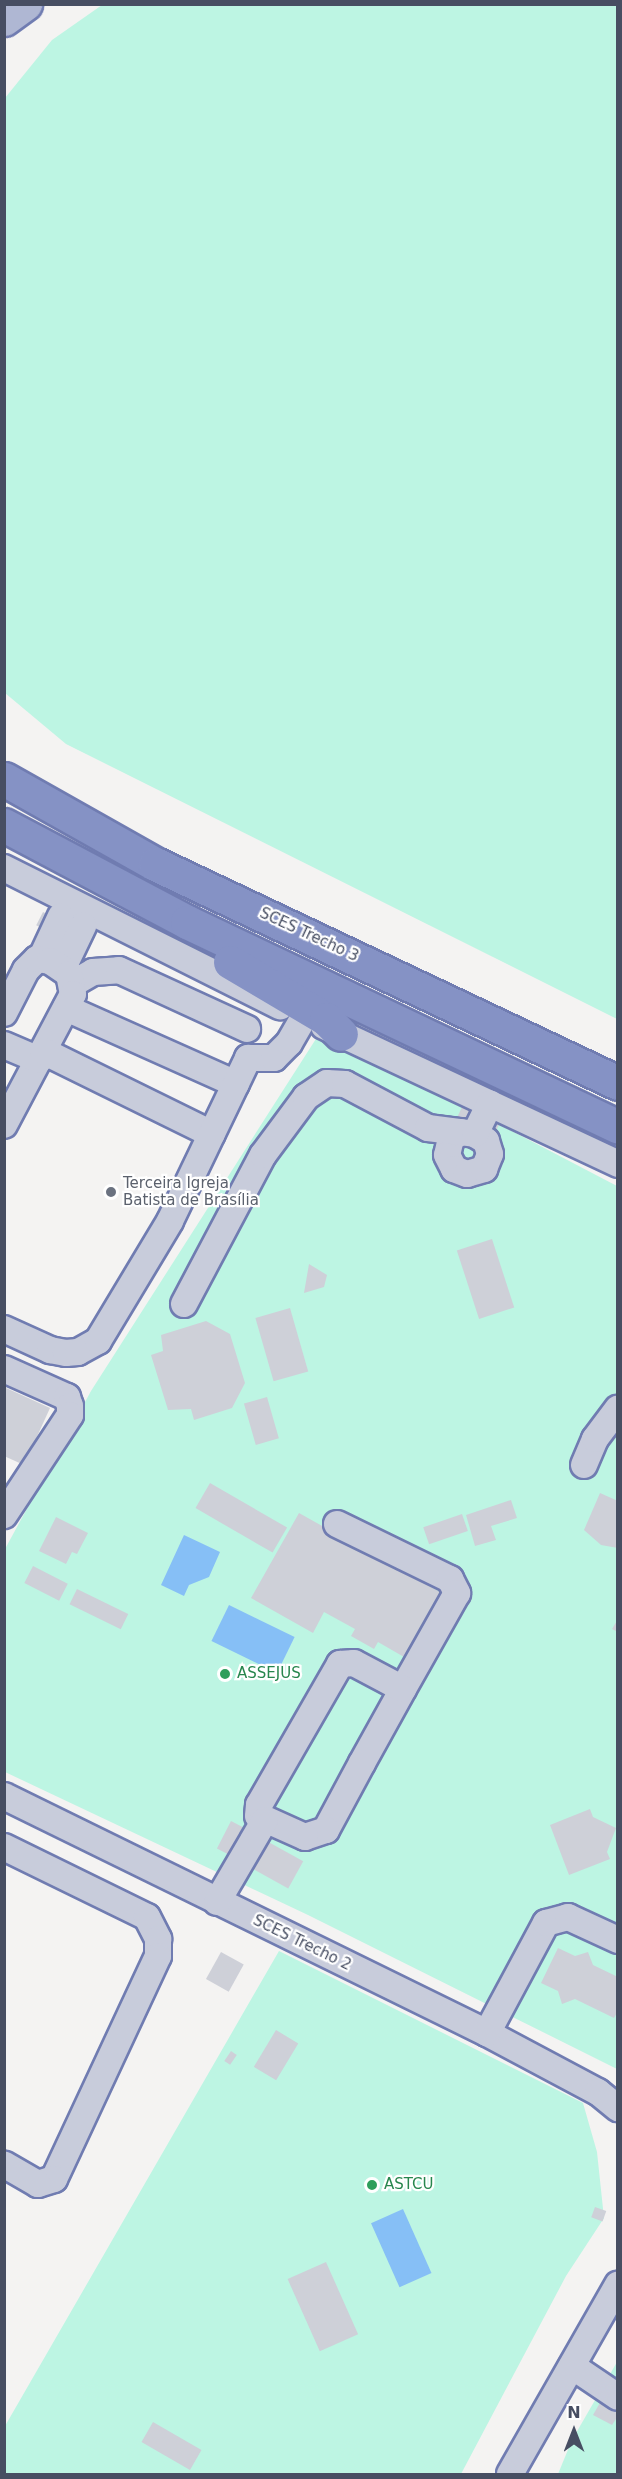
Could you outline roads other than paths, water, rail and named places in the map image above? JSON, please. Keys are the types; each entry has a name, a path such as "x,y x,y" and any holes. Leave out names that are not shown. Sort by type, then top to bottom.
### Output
{"highway":[{"name":"SCES Trecho 3","path":"4,779 155,864 618,1083"},
{"path":"4,825 187,922 618,1127"},
{"path":"187,922 217,955 326,1019 340,1034"}],"main road":[{"path":"4,19 25,4"}],"street":[{"path":"4,868 82,920"},
{"path":"4,874 12,890 262,998 618,1164"},
{"path":"4,1125 66,1008 59,970 82,920"},
{"path":"4,1013 26,970 93,972 119,970 247,1029"},
{"path":"4,1329 50,1350 66,1353 91,1348 98,1341 143,1271 236,1084 248,1058 247,1029 262,998"},
{"path":"66,1008 236,1084"},
{"path":"248,1058 273,1058 290,1043 304,1017"},
{"path":"4,1045 41,1056 212,1134"},
{"path":"184,1304 263,1155 306,1097 327,1083 345,1084 428,1128 468,1133 490,1103"},
{"path":"4,1369 67,1397 70,1406 70,1415 11,1488 4,1515"},
{"path":"584,1465 595,1439 618,1409"},
{"path":"337,1524 455,1585 457,1593 326,1830 305,1837 258,1816 259,1805 340,1664 354,1663 403,1689"},
{"name":"SCES Trecho 2","path":"4,1796 608,2094 618,2108"},
{"path":"217,1902 265,1820"},
{"path":"4,1846 147,1917 158,1940 158,1956 54,2179 38,2184 4,2164"},
{"path":"487,2033 546,1923 568,1917 618,1940"},
{"path":"510,2475 618,2285"},
{"path":"572,2366 612,2389"}],"water":[{"path":"184,1535 220,1552 209,1577 189,1585 184,1596 161,1585"},
{"path":"229,1605 295,1637 277,1673 211,1641"},
{"path":"403,2209 431,2273 399,2287 371,2223"}],"place":[{"name":"Terceira Igreja Batista de Brasília","path":"111,1192"},
{"name":"ASSEJUS","path":"225,1674"},
{"name":"ASTCU","path":"372,2185"}]}
